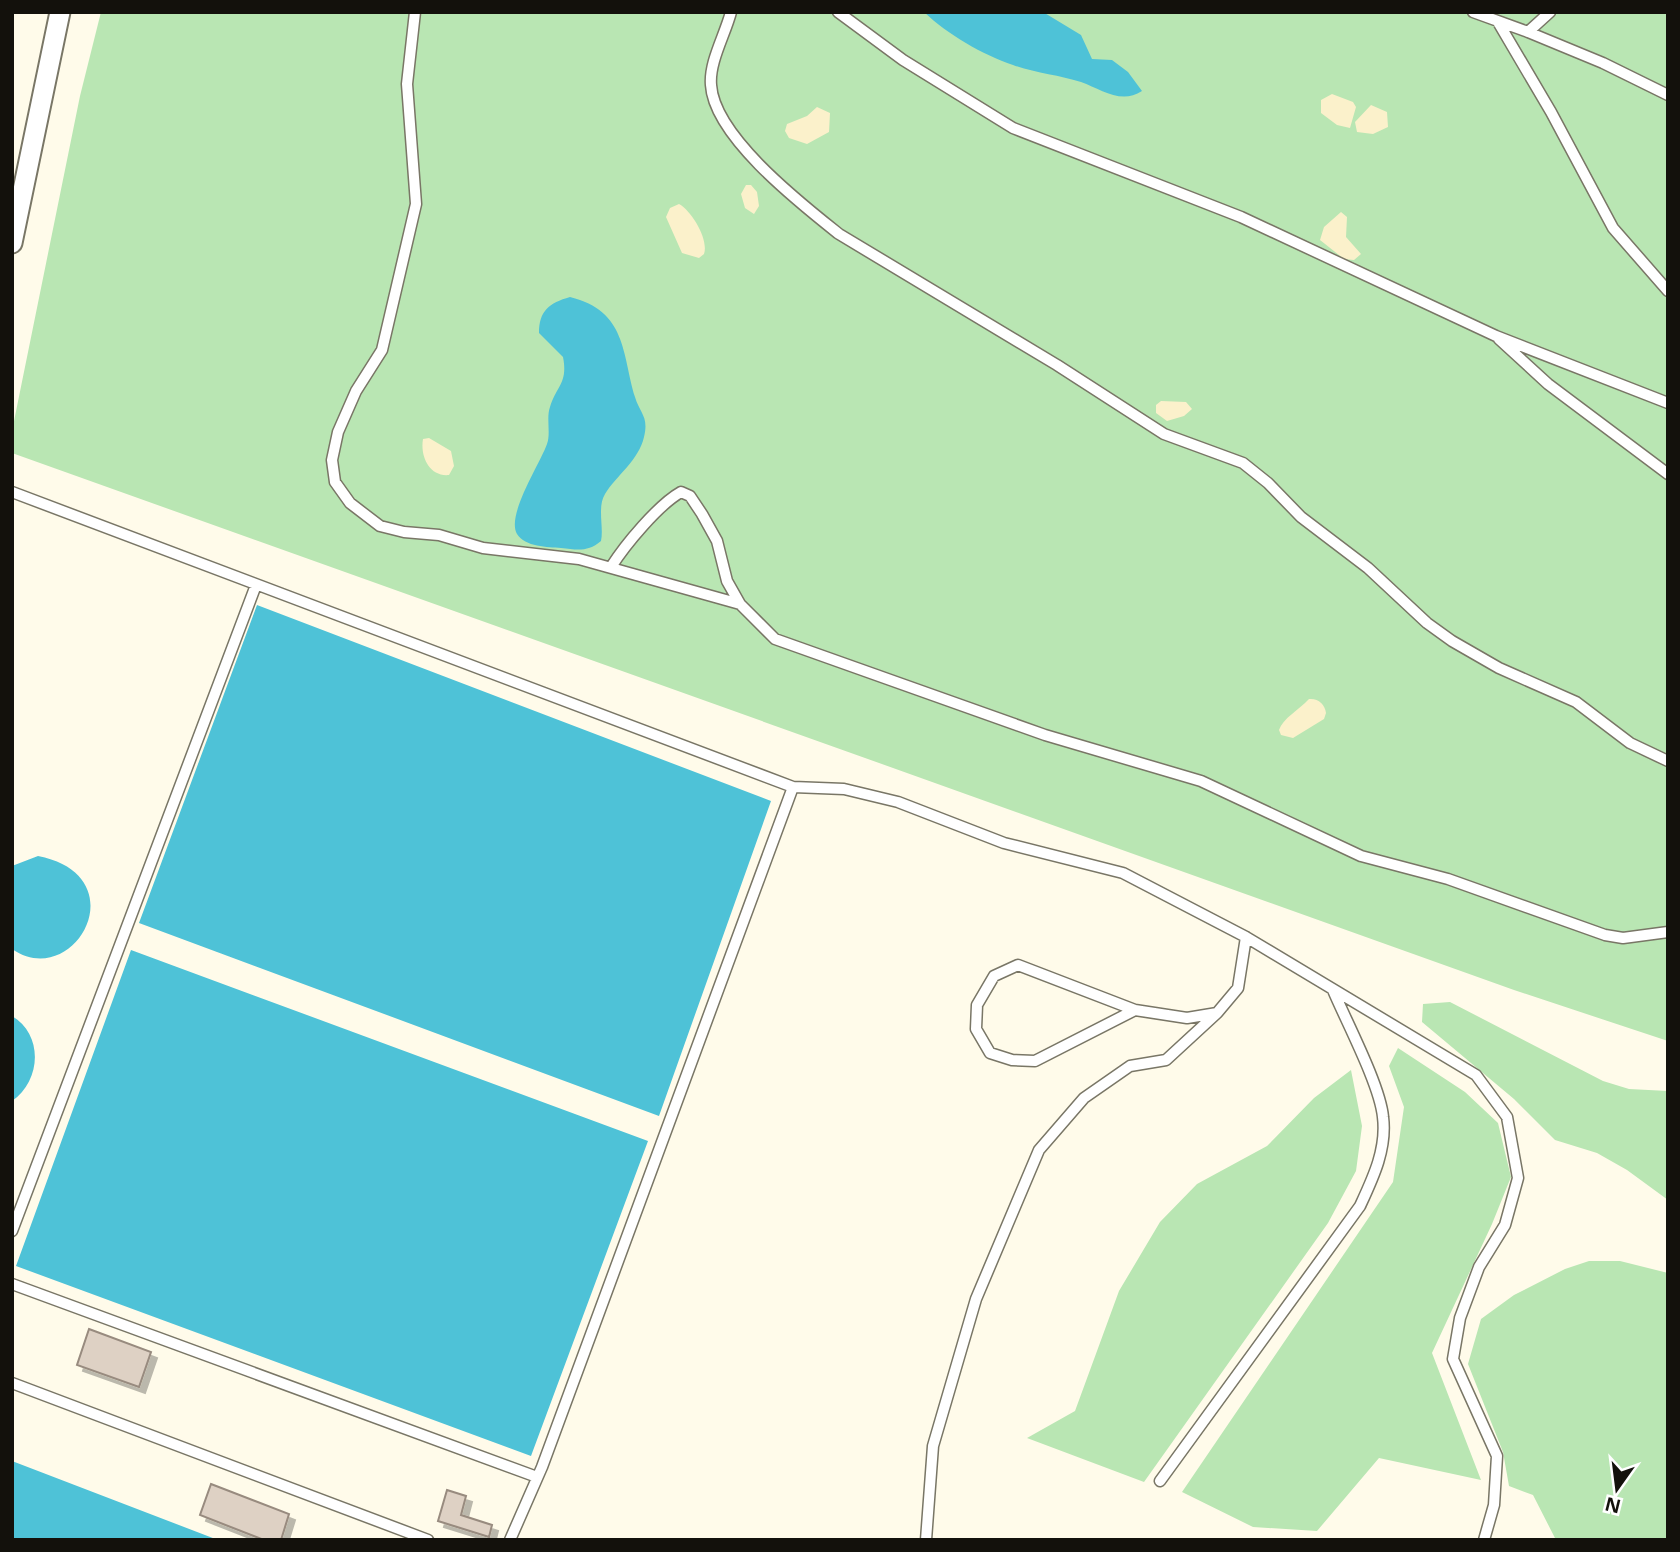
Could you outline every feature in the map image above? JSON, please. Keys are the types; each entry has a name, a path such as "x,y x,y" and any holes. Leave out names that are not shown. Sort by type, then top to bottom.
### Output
{"street":[{"path":"12,243 60,12"}],"lane":[{"path":"415,12 407,84 416,204 382,350 356,391 338,432 332,460 335,482 350,503 380,526 404,532 439,535 483,548 579,559 740,604"},
{"path":"731,12 710,83 724,125 740,147 819,219 839,234 1057,365 1154,428 1243,463 1268,483 1301,517 1368,568 1452,641 1499,668 1576,702 1630,743 1668,761"},
{"path":"838,12 865,34 998,121 1241,217 1496,336 1668,402"},
{"path":"1472,12 1603,63 1668,95"},
{"path":"1528,32 1550,12"},
{"path":"1498,22 1551,112 1613,228 1668,291"},
{"path":"1496,336 1548,384 1668,474"},
{"path":"12,492 793,787 844,789 887,800 1004,843 1124,873 1246,937 1476,1075 1507,1117 1518,1178 1504,1225 1479,1267 1460,1318 1453,1359 1497,1456 1494,1505 1485,1540"},
{"path":"611,567 623,548 656,512 681,492 690,496 702,514 716,541 727,581 740,604 775,639 1045,736 1201,781 1361,856 1448,879 1605,934 1623,938 1667,929"},
{"path":"12,1231 256,585"},
{"path":"509,1540 537,1477 793,787"},
{"path":"926,1540 936,1433 976,1299 1039,1150 1084,1098 1130,1066 1166,1060 1217,1013 1238,988 1246,937"},
{"path":"1135,1010 1035,1060 1012,1060 990,1053 976,1029 977,1005 994,976 1018,965 1135,1010 1187,1018 1217,1013"},
{"path":"1160,1481 1360,1206 1379,1164 1384,1116 1333,989"},
{"path":"12,1284 537,1477"},
{"path":"12,1383 430,1539"}],"green space":[{"path":"101,12 1668,12 1668,1041 1514,990 12,453 12,431 80,96"},
{"path":"1450,1002 1603,1081 1629,1089 1668,1091 1668,1200 1627,1170 1597,1153 1555,1140 1514,1099 1422,1022 1423,1004"},
{"path":"1398,1048 1465,1092 1498,1123 1511,1177 1432,1353 1481,1480 1379,1458 1317,1531 1253,1527 1182,1492 1393,1182 1404,1107 1389,1066"},
{"path":"1351,1070 1362,1126 1356,1171 1328,1223 1144,1482 1027,1438 1075,1411 1119,1291 1160,1222 1197,1184 1267,1146 1314,1098"},
{"path":"1589,1261 1620,1261 1668,1273 1668,1540 1556,1540 1533,1495 1509,1486 1503,1452 1468,1364 1481,1319 1514,1295 1565,1269"}],"sand":[{"path":"1332,94 1353,102 1356,107 1350,128 1337,125 1321,113 1321,100"},
{"path":"1371,105 1387,112 1388,127 1373,134 1357,132 1355,122"},
{"path":"817,107 830,113 829,132 807,144 789,138 785,131 787,124 807,116"},
{"path":"746,185 751,185 757,192 759,206 754,214 745,208 741,194"},
{"path":"679,204 689,213 702,234 705,248 704,254 699,258 682,253 666,217 670,208"},
{"path":"1341,212 1347,217 1346,237 1361,254 1354,260 1344,259 1320,240 1324,227"},
{"path":"1161,401 1186,402 1192,409 1184,416 1167,421 1156,413 1156,405"},
{"path":"429,438 451,451 454,466 449,475 436,473 427,464 422,446 423,439"},
{"path":"1309,699 1323,704 1326,713 1324,719 1293,738 1281,735 1279,730 1284,722"}],"water":[{"path":"924,12 1043,12 1081,35 1092,59 1112,60 1128,72 1142,91 1134,95 1119,96 1081,82 1013,65 966,43"},
{"path":"570,297 602,312 612,323 624,350 635,397 645,424 644,437 637,453 603,499 601,541 582,549 543,547 525,542 517,534 515,525 525,489 547,444 549,411 564,373 563,357 539,333 539,325 543,314 551,305"},
{"path":"257,605 771,801 659,1116 139,923"},
{"path":"38,856 68,868 85,885 91,906 86,926 74,944 56,955 35,958 12,949 12,866"},
{"path":"131,950 648,1141 531,1456 16,1266"},
{"path":"12,1016 30,1034 35,1058 29,1082 12,1101"},
{"path":"12,1461 218,1540 12,1540"}],"building":[{"path":"89,1329 151,1352 139,1387 77,1365"},
{"path":"211,1484 289,1514 281,1540 264,1540 200,1515"},
{"path":"447,1490 466,1496 461,1515 492,1525 489,1537 438,1521"}]}
